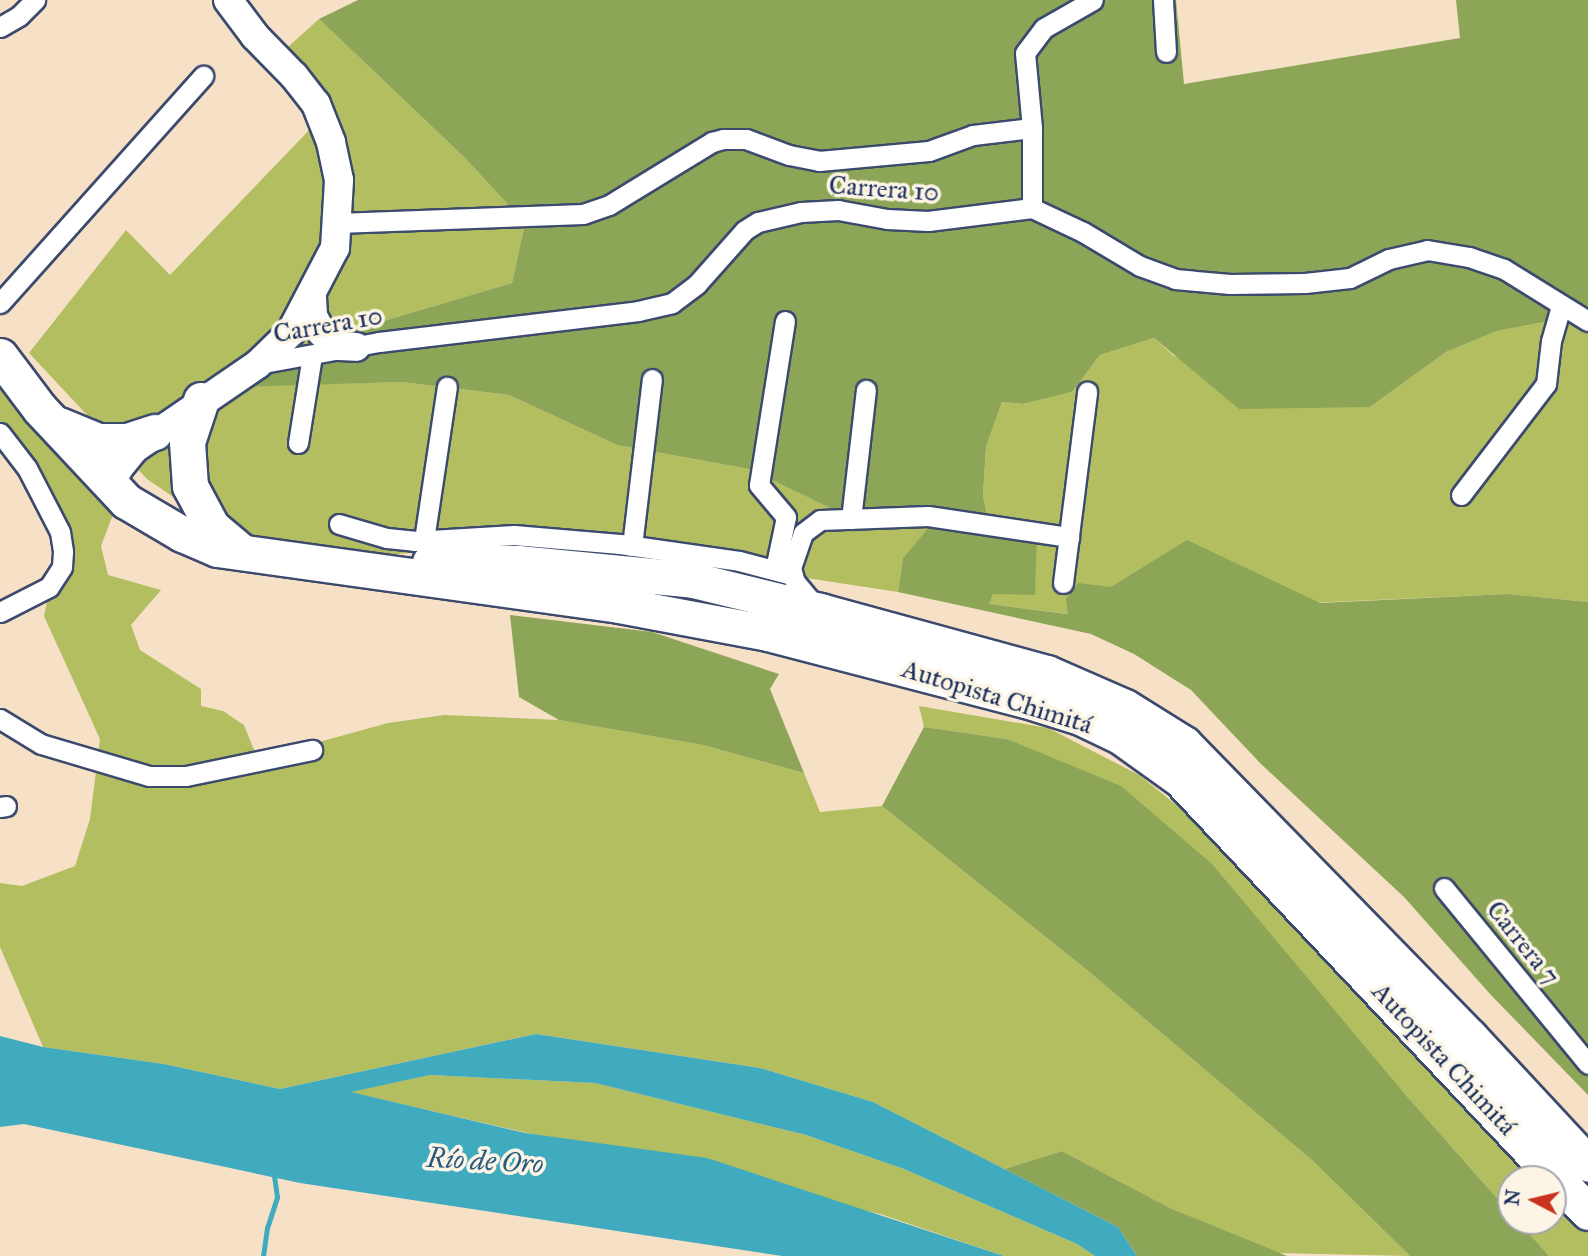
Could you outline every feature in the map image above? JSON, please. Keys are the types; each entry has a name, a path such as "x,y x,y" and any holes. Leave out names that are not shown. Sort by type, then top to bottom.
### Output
{"highway":[{"name":"Autopista Chimitá","path":"0,356 40,409 110,487 126,501 182,534 217,549 248,555 382,569 465,584 619,605 768,633 1026,700 1080,717 1119,736 1180,779 1588,1212"},
{"path":"201,400 187,442 190,486 212,527 248,555"},
{"path":"40,409 61,427 97,441 127,441 155,432"},
{"name":"Autopista Chimitá","path":"382,569 422,562 459,561 611,570 693,580 820,611 1047,673 1125,707 1184,744 1470,1037 1588,1164"}],"street":[{"path":"0,27 19,16 35,0"},
{"path":"110,487 125,459 155,432 258,364 291,332 312,297 335,247 339,180 331,142 316,104 294,76 255,36 228,0"},
{"path":"1093,0 1044,28 1029,44 1025,61 1032,128 1032,208 1083,232 1140,266 1175,279 1230,284 1306,283 1350,278 1389,259 1427,250 1469,257 1504,269 1536,287 1561,307 1588,321"},
{"path":"1163,0 1166,52"},
{"path":"0,303 203,76"},
{"path":"337,223 583,214 609,205 712,142 723,139 746,139 789,155 819,161 929,151 973,135 1032,128"},
{"name":"Carrera 10","path":"258,364 356,347 638,311 672,303 697,284 745,230 778,215 838,210 887,219 928,221 1032,208"},
{"path":"312,297 313,316 322,333 339,345 356,347"},
{"path":"1461,495 1546,384 1552,341 1561,307"},
{"path":"783,572 786,517 759,485 785,321"},
{"path":"299,443 312,356"},
{"path":"632,546 652,380"},
{"path":"424,540 447,387"},
{"path":"851,519 866,390"},
{"path":"1063,583 1087,392"},
{"path":"0,433 27,468 60,532 63,552 62,567 49,587 0,612"},
{"path":"783,572 808,527 820,520 928,516 1069,537"},
{"path":"339,524 387,538 424,540 514,535 632,546 783,572 820,611"},
{"path":"0,719 41,744 149,776 186,776 312,750"},
{"name":"Carrera 7","path":"1444,888 1586,1057"}],"green space":[{"path":"358,0 1176,0 1184,84 1460,38 1456,0 1588,0 1588,321 1559,319 1497,331 1446,352 1370,407 1239,409 1154,338 1100,355 1072,392 1023,404 1002,402 986,447 983,496 991,533 1037,532 1035,595 993,594 989,604 1068,614 1066,599 1078,583 1111,587 1187,540 1320,603 1508,594 1588,602 1588,1095 1490,994 1404,897 1261,764 1191,690 1134,654 1091,634 898,592 903,558 930,526 861,523 749,469 617,445 509,395 402,382 207,388 343,333 512,283 525,223 465,158 319,19"},
{"path":"319,19 465,158 525,223 512,283 343,333 209,387 402,382 509,395 617,445 749,469 861,523 931,526 903,558 898,592 727,566 517,542 389,555 229,535 147,479 29,353 126,230 170,275 316,123 267,66"},
{"path":"1559,319 1588,321 1588,602 1508,594 1070,614 988,604 993,594 991,533 983,496 986,447 1002,402 1023,404 1072,392 1100,355 1154,338 1174,356 1338,406 1370,407 1446,352 1497,331"},
{"path":"0,366 117,504 101,546 108,575 161,590 131,625 140,650 201,689 201,706 223,711 244,725 261,767 319,742 388,723 444,715 559,720 703,745 804,773 820,812 882,806 1087,970 1313,1161 1410,1256 1275,1253 1172,1209 1062,1151 1004,1169 873,1102 760,1068 536,1034 280,1089 164,1064 43,1047 0,947 0,883 22,886 75,866 90,819 100,739 44,616 49,592 71,546 0,444"},
{"path":"510,615 652,632 779,674 770,689 804,773 703,745 559,720 519,697"},
{"path":"919,706 1048,728 1139,775 1210,832 1527,1165 1497,1165 1497,1198 1404,1093 1007,739 924,727"},
{"path":"924,727 1007,739 1121,786 1212,864 1404,1093 1497,1198 1497,1235 1530,1235 1549,1256 1410,1256 1313,1161 1087,970 882,806"},
{"path":"430,1075 595,1083 806,1135 904,1169 1077,1244 1095,1256 1004,1256 880,1214 349,1092"},
{"path":"1062,1151 1172,1209 1287,1256 1137,1256 1118,1227 1004,1169"},
{"path":"1567,1207 1588,1229 1588,1256 1549,1256 1530,1235 1567,1235"}],"water":[{"name":"Río de Oro","path":"536,1034 760,1068 873,1102 1118,1227 1137,1256 1095,1256 1077,1244 904,1169 806,1135 595,1083 430,1075 351,1092 525,1133 707,1158 1004,1256 782,1256 300,1183 24,1124 0,1127 0,1036 43,1047 164,1064 280,1089"}],"waterway":[{"path":"263,1256 267,1228 277,1197 273,1170"}]}
